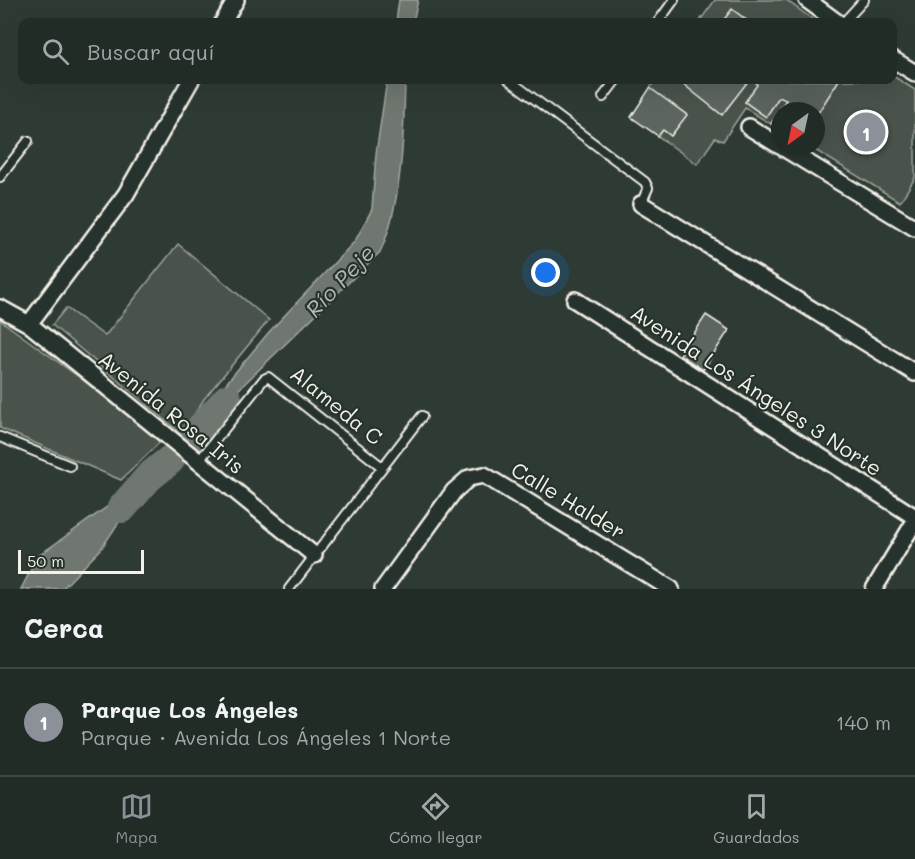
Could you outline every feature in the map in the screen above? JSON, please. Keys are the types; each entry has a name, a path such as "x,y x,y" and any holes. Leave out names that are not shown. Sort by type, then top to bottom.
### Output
{"street":[{"path":"225,18 236,0"},
{"path":"807,0 832,18"},
{"path":"897,62 915,73"},
{"path":"29,324 126,194 189,84"},
{"path":"749,127 771,140"},
{"path":"797,156 915,228"},
{"path":"641,204 915,373"},
{"name":"Avenida Los Ángeles 3 Norte","path":"575,300 915,519"},
{"name":"Avenida Rosa Iris","path":"0,308 29,324 314,555"},
{"name":"Calle Halder","path":"383,589 454,491 469,478 484,475 671,589"},
{"path":"874,589 915,519"}],"lane":[{"path":"661,18 674,0"},
{"path":"848,18 864,0"},
{"path":"514,84 645,182 648,188 641,204"},
{"path":"603,97 613,84"},
{"path":"1,174 28,141"},
{"name":"Alameda C","path":"198,462 264,379 268,377 382,467"},
{"path":"289,589 422,416"},
{"path":"0,437 70,466"}],"shaded area":[{"path":"715,0 786,0 811,18 702,18"},
{"path":"897,79 915,90 915,178 900,202 825,156 825,102 836,84 897,84"},
{"path":"653,84 757,84 745,102 766,117 771,109 771,124 745,108 723,141 715,138 697,164 658,136 663,130 671,136 686,115 650,88"},
{"path":"779,97 786,100 785,102 776,102"},
{"path":"178,244 269,320 204,399 182,434 52,325 66,308 105,336"},
{"path":"0,320 87,383 160,442 121,480 0,428"}],"water":[{"path":"399,0 418,0 414,18 397,18"},
{"path":"386,84 405,84 404,122 397,191 393,213 380,252 199,428 214,398 269,332 355,241 372,209 376,154"},
{"path":"149,477 101,549 62,589 21,589 38,556"}],"building":[{"path":"732,9 744,18 725,18"},
{"path":"683,84 746,84 722,115"},
{"path":"757,84 836,84 825,102 785,102 786,100 779,97 776,102 771,102 771,109 766,117 745,102"},
{"path":"650,88 687,115 671,136 663,130 658,136 631,117"},
{"path":"706,315 729,330 703,370 680,355"}],"waterway":[{"name":"Río Peje","path":"191,439 227,399"},
{"name":"Río Peje","path":"122,508 149,477 170,460"}],"place":[{"name":"Parque Los Ángeles","path":"866,132"}]}
